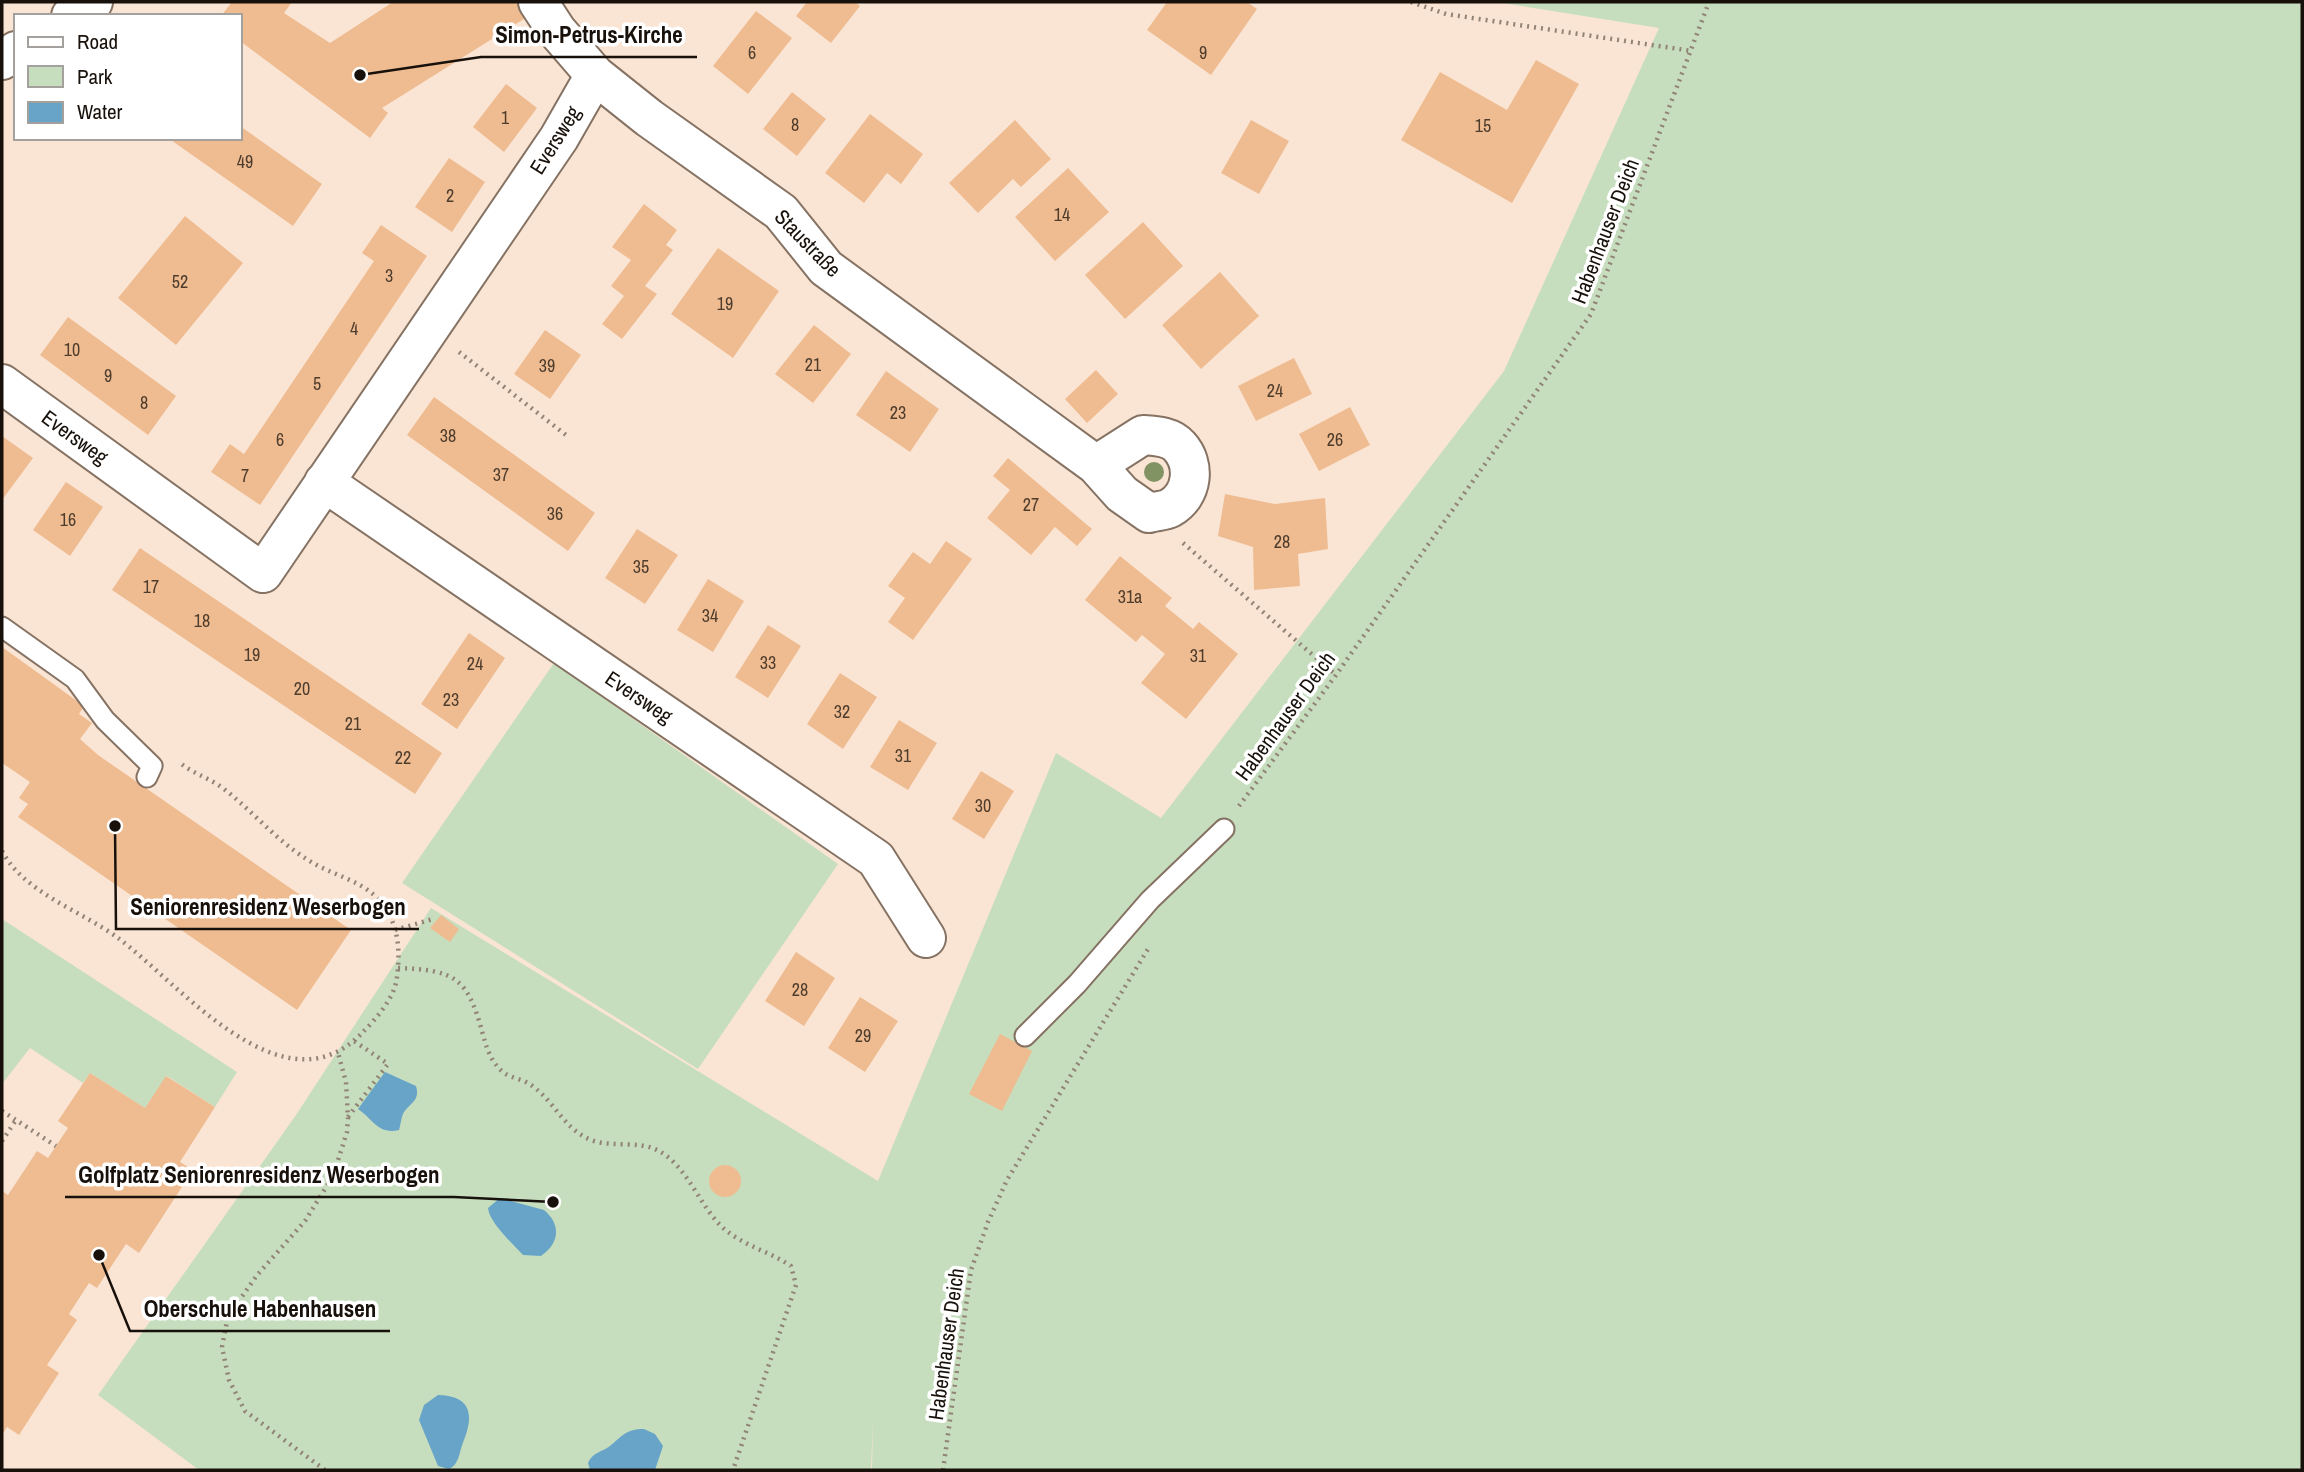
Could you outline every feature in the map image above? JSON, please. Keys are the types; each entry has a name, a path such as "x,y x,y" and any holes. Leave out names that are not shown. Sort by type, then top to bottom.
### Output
{"street":[{"path":"74,14 93,2"},
{"name":"Staustraße","path":"538,2 557,31 595,75 649,118 781,212 826,268 1096,465 1122,494 1149,513"},
{"name":"Eversweg","path":"2,384 263,573 559,138 595,75"},
{"path":"1096,465 1143,435 1162,436 1178,444 1189,460 1191,478 1184,496 1170,508 1149,513"},
{"name":"Eversweg","path":"324,482 876,859 926,938"}],"lane":[{"path":"2,627 75,679 106,720 152,766 146,778"},
{"path":"1025,1036 1077,984 1150,900 1224,829"}],"path":[{"path":"1411,2 1446,14 1692,51"},
{"name":"Habenhauser Deich","path":"1224,829 1591,314 1709,2"},
{"path":"428,328 566,435"},
{"path":"1149,513 1336,675"},
{"path":"2,850 9,865 55,900 96,921 138,953 228,1033 260,1048 291,1058 325,1058 338,1053 378,1017 397,982 400,949 392,918 373,894 291,849 221,786 192,774 173,755"},
{"path":"395,930 433,919"},
{"name":"Habenhauser Deich","path":"943,1470 971,1270 988,1222 1007,1180 1150,947"},
{"path":"398,968 431,969 453,977 470,993 489,1055 503,1073 530,1084 551,1103 571,1130 595,1142 656,1149 678,1167 722,1227 747,1246 775,1255 791,1266 796,1284 733,1470"},
{"path":"348,1118 388,1065 354,1041"},
{"path":"325,1470 245,1411 229,1380 222,1347 228,1316 258,1274 305,1222 333,1176 347,1132 348,1118 346,1082 338,1053"},
{"path":"2,1111 57,1146"},
{"path":"2,1141 16,1120"}],"green space":[{"path":"1496,2 2302,2 2302,1470 872,1470 873,1420 871,1470 199,1470 98,1395 296,1115 431,908 878,1181 1056,753 1161,818 1504,371 1659,28"},
{"path":"554,663 838,864 698,1069 402,883"},
{"path":"2,919 237,1072 215,1107 167,1076 145,1108 90,1073 83,1083 30,1048 2,1084"}],"water":[{"path":"385,1072 416,1086 416,1098 404,1112 399,1130 381,1128 358,1109"},
{"path":"500,1198 544,1210 550,1215 556,1227 555,1239 541,1256 523,1255 497,1226 488,1208"},
{"path":"438,1395 457,1399 467,1408 469,1415 459,1457 449,1469 438,1466 419,1420 424,1405"},
{"path":"644,1429 655,1434 663,1446 655,1470 590,1470 588,1463 595,1454 628,1432"}],"building":[{"path":"232,2 292,2 284,13 330,43 393,2 517,2 527,17 382,108 388,113 370,138 242,42 242,14 223,14"},
{"path":"807,2 855,2 860,6 831,43 796,16"},
{"path":"1167,2 1247,2 1257,9 1211,75 1147,30"},
{"path":"756,11 792,38 748,94 713,66"},
{"path":"1536,60 1579,84 1512,203 1401,140 1440,72 1507,110"},
{"path":"506,84 537,108 504,152 473,127"},
{"path":"792,92 826,119 797,156 763,129"},
{"path":"870,114 923,154 901,184 887,173 864,203 825,173"},
{"path":"1015,120 1051,159 1021,187 1013,179 978,213 949,183"},
{"path":"1251,120 1289,141 1259,194 1221,173"},
{"path":"242,127 322,184 293,226 171,140 242,140"},
{"path":"449,158 485,182 452,232 415,207"},
{"path":"1068,168 1109,212 1055,261 1015,217"},
{"path":"644,204 677,230 666,245 673,250 645,286 657,294 622,339 602,324 624,296 611,286 631,260 612,247"},
{"path":"185,216 243,263 176,345 118,298"},
{"path":"1143,222 1183,266 1125,319 1085,275"},
{"path":"381,225 427,256 260,505 211,472 230,444 244,454 374,261 362,253"},
{"path":"718,248 779,291 733,358 671,314"},
{"path":"1220,272 1259,316 1201,369 1162,325"},
{"path":"68,317 176,396 148,435 40,355"},
{"path":"814,325 851,354 813,403 775,374"},
{"path":"545,330 581,355 550,399 514,374"},
{"path":"1294,358 1312,394 1256,421 1238,386"},
{"path":"1096,370 1118,394 1087,423 1065,399"},
{"path":"886,371 939,409 910,452 856,415"},
{"path":"434,397 595,513 568,551 407,435"},
{"path":"1350,407 1370,445 1319,471 1299,434"},
{"path":"2,436 33,458 2,500"},
{"path":"1008,458 1092,529 1077,546 1055,527 1031,555 987,518 1010,490 993,476"},
{"path":"66,482 103,507 70,556 33,530"},
{"path":"1225,494 1275,504 1325,498 1328,549 1298,554 1300,586 1254,590 1253,547 1218,536"},
{"path":"637,529 678,555 645,604 605,578"},
{"path":"946,541 972,559 913,640 888,622 905,598 888,586 913,552 930,564"},
{"path":"140,548 442,753 415,794 112,590"},
{"path":"1120,556 1172,598 1165,606 1193,629 1199,622 1238,654 1186,719 1141,683 1165,654 1142,635 1136,642 1085,600"},
{"path":"708,579 744,601 713,652 677,630"},
{"path":"768,625 801,646 768,698 735,677"},
{"path":"469,633 505,658 457,729 421,704"},
{"path":"2,647 84,706 79,714 92,723 80,739 98,755 351,930 297,1010 18,817 28,804 19,798 30,782 2,763"},
{"path":"840,673 877,697 843,749 807,724"},
{"path":"899,720 937,743 908,790 870,767"},
{"path":"981,771 1014,791 984,839 952,819"},
{"path":"441,915 459,929 450,942 430,928"},
{"path":"796,952 835,978 804,1026 765,1001"},
{"path":"860,997 898,1021 865,1072 828,1048"},
{"path":"1000,1034 1032,1051 1002,1111 969,1094"},
{"path":"90,1073 145,1108 166,1076 215,1107 180,1162 193,1170 139,1253 126,1244 97,1288 89,1283 69,1314 77,1320 47,1365 59,1373 19,1435 7,1427 2,1435 2,1191 8,1195 37,1151 48,1158 68,1128 58,1121"},
{"path":"725,1165 736,1170 741,1181 736,1192 725,1197 714,1192 709,1181 714,1170"}],"place":[{"name":"Simon-Petrus-Kirche","path":"360,75"},
{"name":"Seniorenresidenz Weserbogen","path":"115,826"},
{"name":"Golfplatz Seniorenresidenz Weserbogen","path":"553,1202"},
{"name":"Oberschule Habenhausen","path":"99,1255"}]}
